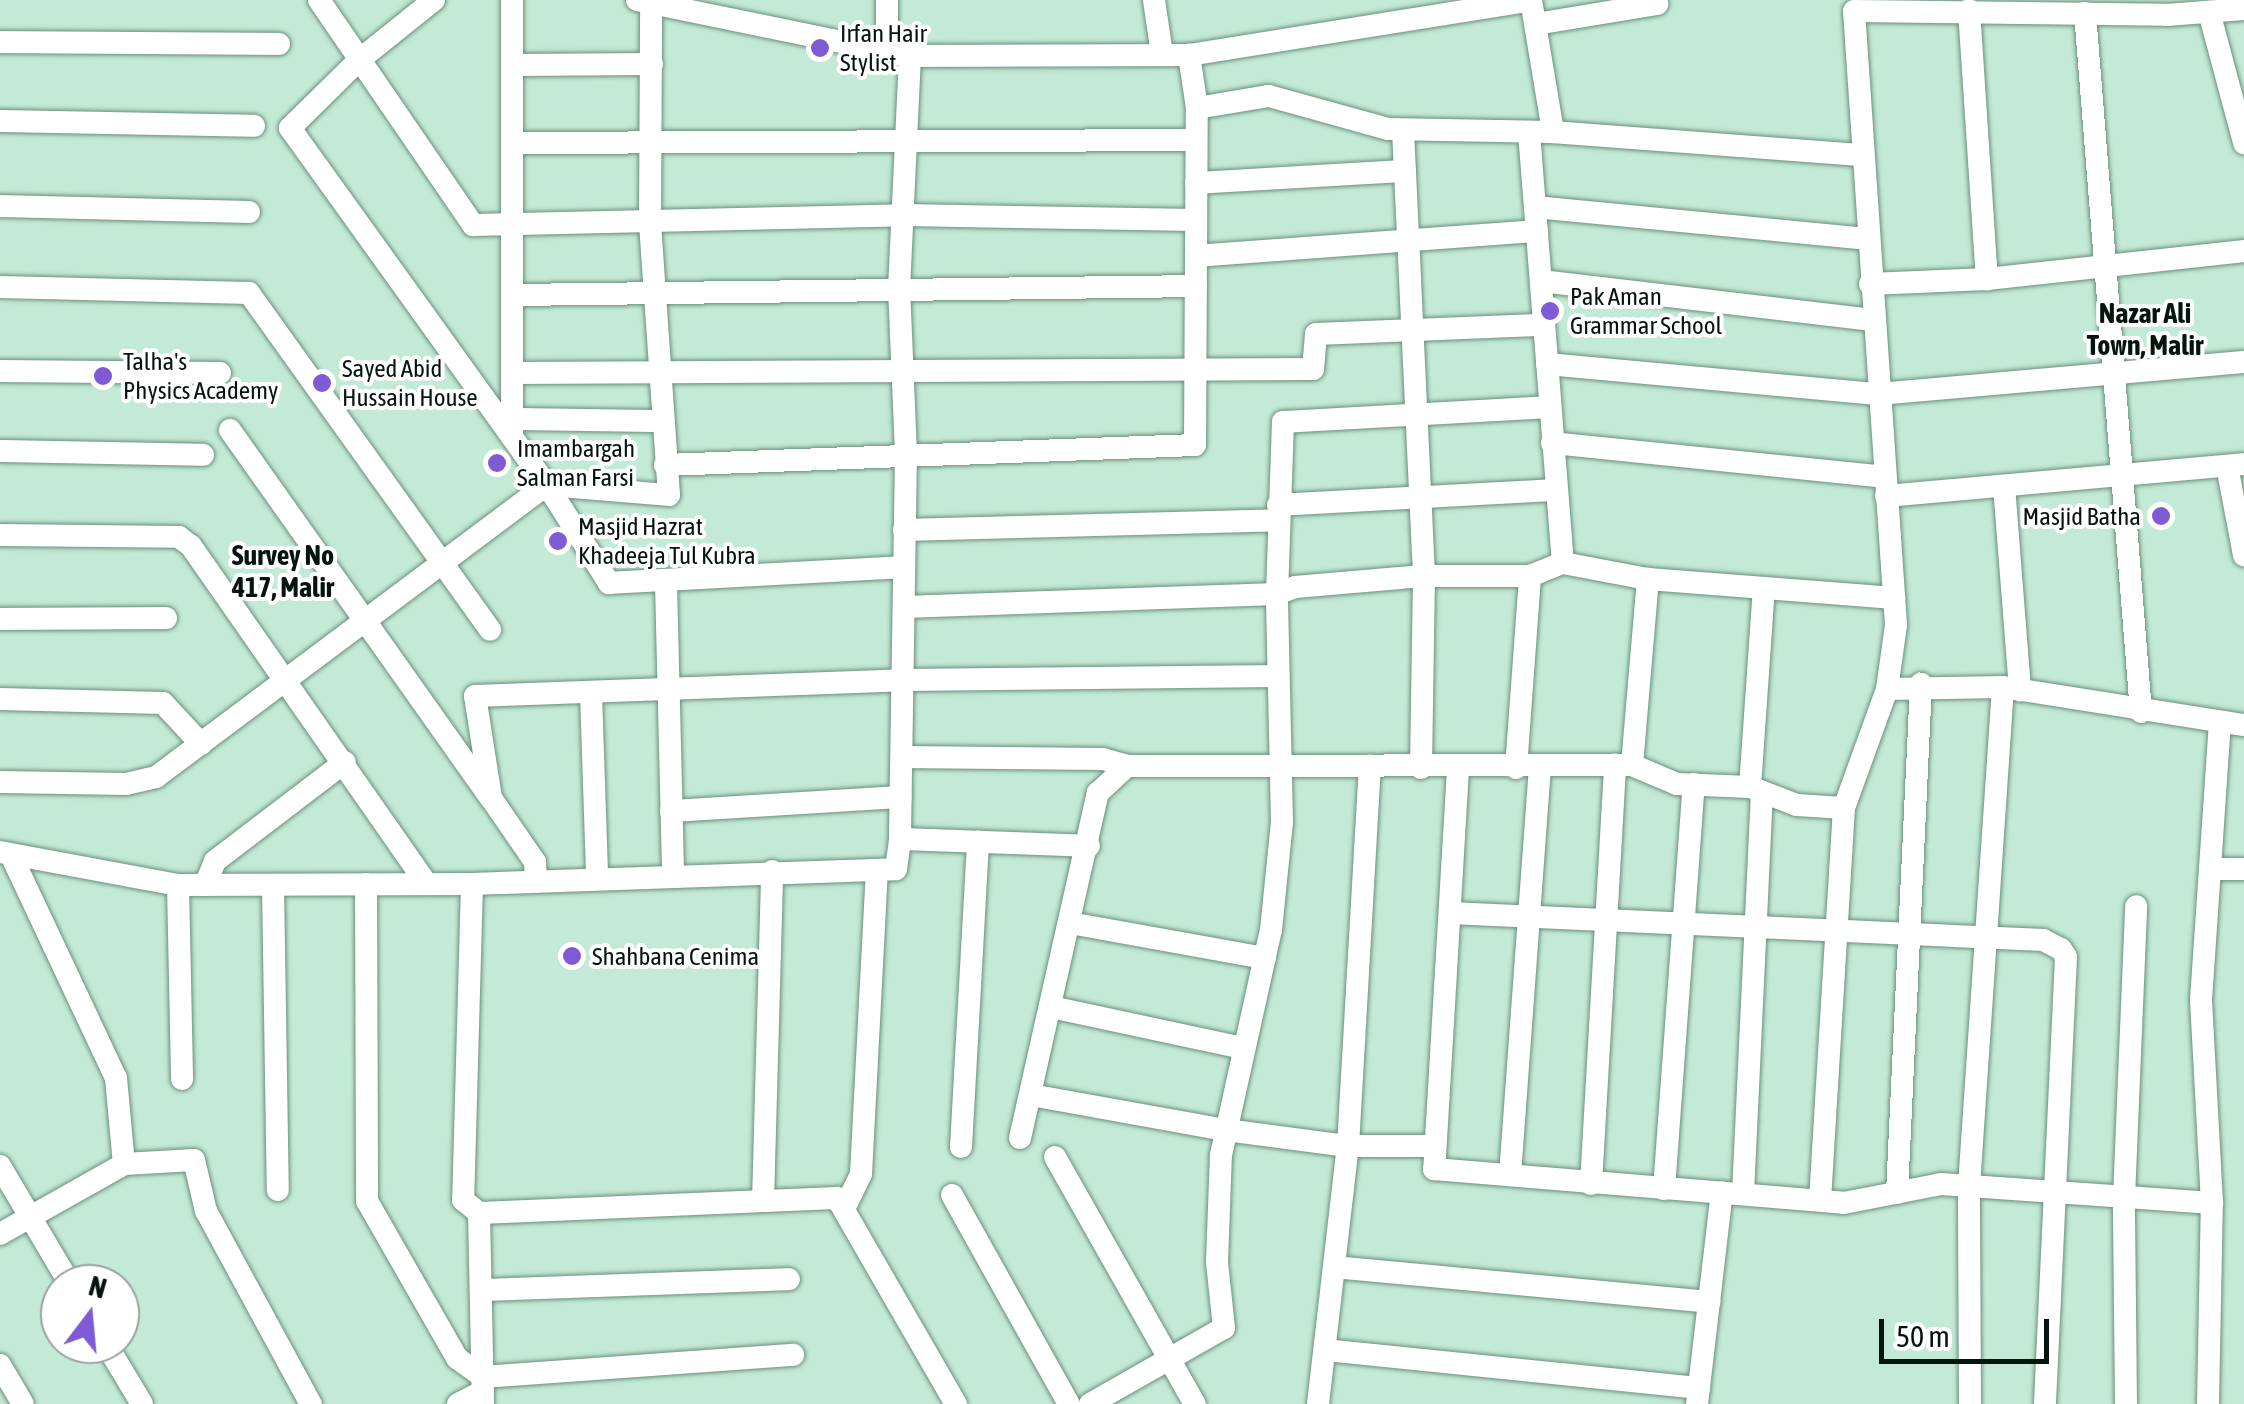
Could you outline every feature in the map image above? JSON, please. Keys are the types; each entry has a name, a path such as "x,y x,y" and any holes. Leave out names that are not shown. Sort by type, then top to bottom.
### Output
{"street":[{"path":"320,0 464,219 514,224 905,215 1196,220"},
{"path":"434,0 359,60 290,128 512,428 609,582 904,568"},
{"path":"512,0 512,428"},
{"path":"5,853 178,885 472,884 896,869 902,758 906,453 899,287 907,140 898,54 887,0"},
{"path":"1154,0 1162,54"},
{"path":"0,782 126,784 156,777 546,485 669,496 657,374 650,222 652,64 646,1 898,54 1189,56 1532,0 1553,132"},
{"path":"1536,24 1657,4"},
{"path":"1985,7 1986,280"},
{"path":"1820,1200 1844,808 1887,689 1894,598 1859,154 1854,11 1985,7 2085,13 2161,8 2244,10"},
{"path":"2209,12 2244,143"},
{"path":"2085,13 2140,712"},
{"path":"0,42 278,44"},
{"path":"665,465 1195,445 1197,108 1189,56"},
{"path":"513,65 652,64"},
{"path":"1197,108 1268,96 1403,130 1553,132 1859,154"},
{"path":"0,121 254,126"},
{"path":"1403,130 1424,576 1421,768"},
{"path":"1529,132 1563,563"},
{"path":"514,142 1196,140"},
{"path":"1196,183 1405,170"},
{"path":"0,206 248,212"},
{"path":"1196,256 1408,238 1536,219 1866,239"},
{"path":"1870,284 1986,280 2244,251"},
{"path":"1540,281 1873,320"},
{"path":"513,295 1196,286"},
{"path":"0,287 249,294 445,561 490,630"},
{"path":"512,372 657,374 1196,364 1313,368 1316,334 1544,325"},
{"path":"1547,364 1878,394 2244,362"},
{"path":"0,371 220,373"},
{"path":"1090,1404 1224,1328 1217,1262 1226,1130 1265,958 1282,822 1278,513 1283,422 1549,408"},
{"path":"512,428 660,420"},
{"path":"230,430 535,862 536,880"},
{"path":"1552,443 1886,486 2004,486 2236,465 2244,555"},
{"path":"0,451 203,456"},
{"path":"1970,1404 1969,1186 2011,689 2004,486"},
{"path":"904,530 1278,513 1556,490"},
{"path":"0,536 180,537 288,678 427,884"},
{"path":"904,607 1278,594 1296,586 1424,576 1530,576 1563,563 1648,579 1894,598"},
{"path":"1510,1175 1528,918 1530,576"},
{"path":"1591,1184 1606,924 1648,579"},
{"path":"666,582 673,874"},
{"path":"1324,1350 1698,1396 1709,1302 1732,1193 1756,930 1756,790 1764,588"},
{"path":"0,620 166,618"},
{"path":"491,798 475,696 902,680 1278,676"},
{"path":"1897,1193 1914,938 1921,684"},
{"path":"1887,689 1921,684 2011,689 2140,712 2244,725"},
{"path":"592,693 597,878"},
{"path":"0,699 163,704 201,744"},
{"path":"2208,1404 2212,1202 2201,1000 2220,723"},
{"path":"902,758 1103,759 1127,766 1280,762 1458,769 1624,765 1694,784 1756,790 1797,806 1844,808"},
{"path":"205,885 215,862 345,762"},
{"path":"1020,1138 1098,793 1127,766"},
{"path":"1318,1404 1348,1146 1370,766"},
{"path":"1458,769 1434,1169 1820,1200 1969,1186 2212,1202"},
{"path":"1664,1189 1694,784"},
{"path":"671,811 901,797"},
{"path":"900,838 1089,846"},
{"path":"960,1146 978,842"},
{"path":"5,853 116,1078 124,1164"},
{"path":"2210,870 2244,868"},
{"path":"844,1209 862,1174 877,870"},
{"path":"763,1201 772,871"},
{"path":"366,884 368,1202 457,1358 483,1391"},
{"path":"472,884 464,1200 480,1213 837,1198 956,1404"},
{"path":"178,885 182,1079"},
{"path":"273,885 278,1190"},
{"path":"2126,1404 2124,1197 2136,906"},
{"path":"1450,914 1834,936 2043,940 2066,958 2051,1192 2044,1404"},
{"path":"1070,923 1265,958"},
{"path":"1051,1008 1243,1048"},
{"path":"1030,1094 1226,1130 1348,1146 1436,1146"},
{"path":"1055,1157 1195,1404"},
{"path":"0,1234 124,1164 189,1158 199,1165 206,1212 311,1404"},
{"path":"0,1166 58,1264"},
{"path":"952,1195 1069,1404"},
{"path":"480,1213 483,1391"},
{"path":"1334,1267 1709,1302"},
{"path":"481,1290 789,1279"},
{"path":"458,1404 483,1391 794,1355"},
{"path":"118,1364 142,1404"},
{"path":"0,1365 24,1404"}],"place":[{"name":"Irfan Hair Stylist","path":"820,48"},
{"name":"Pak Aman Grammar School","path":"1550,311"},
{"name":"Talha's Physics Academy","path":"103,376"},
{"name":"Sayed Abid Hussain House","path":"322,383"},
{"name":"Imambargah Salman Farsi","path":"497,463"},
{"name":"Masjid Batha","path":"2161,516"},
{"name":"Masjid Hazrat Khadeeja Tul Kubra","path":"558,541"},
{"name":"Shahbana Cenima","path":"572,956"}],"district":[{"name":"Nazar Ali Town, Malir","path":"2145,329"},
{"name":"Survey No 417, Malir","path":"283,571"}]}
